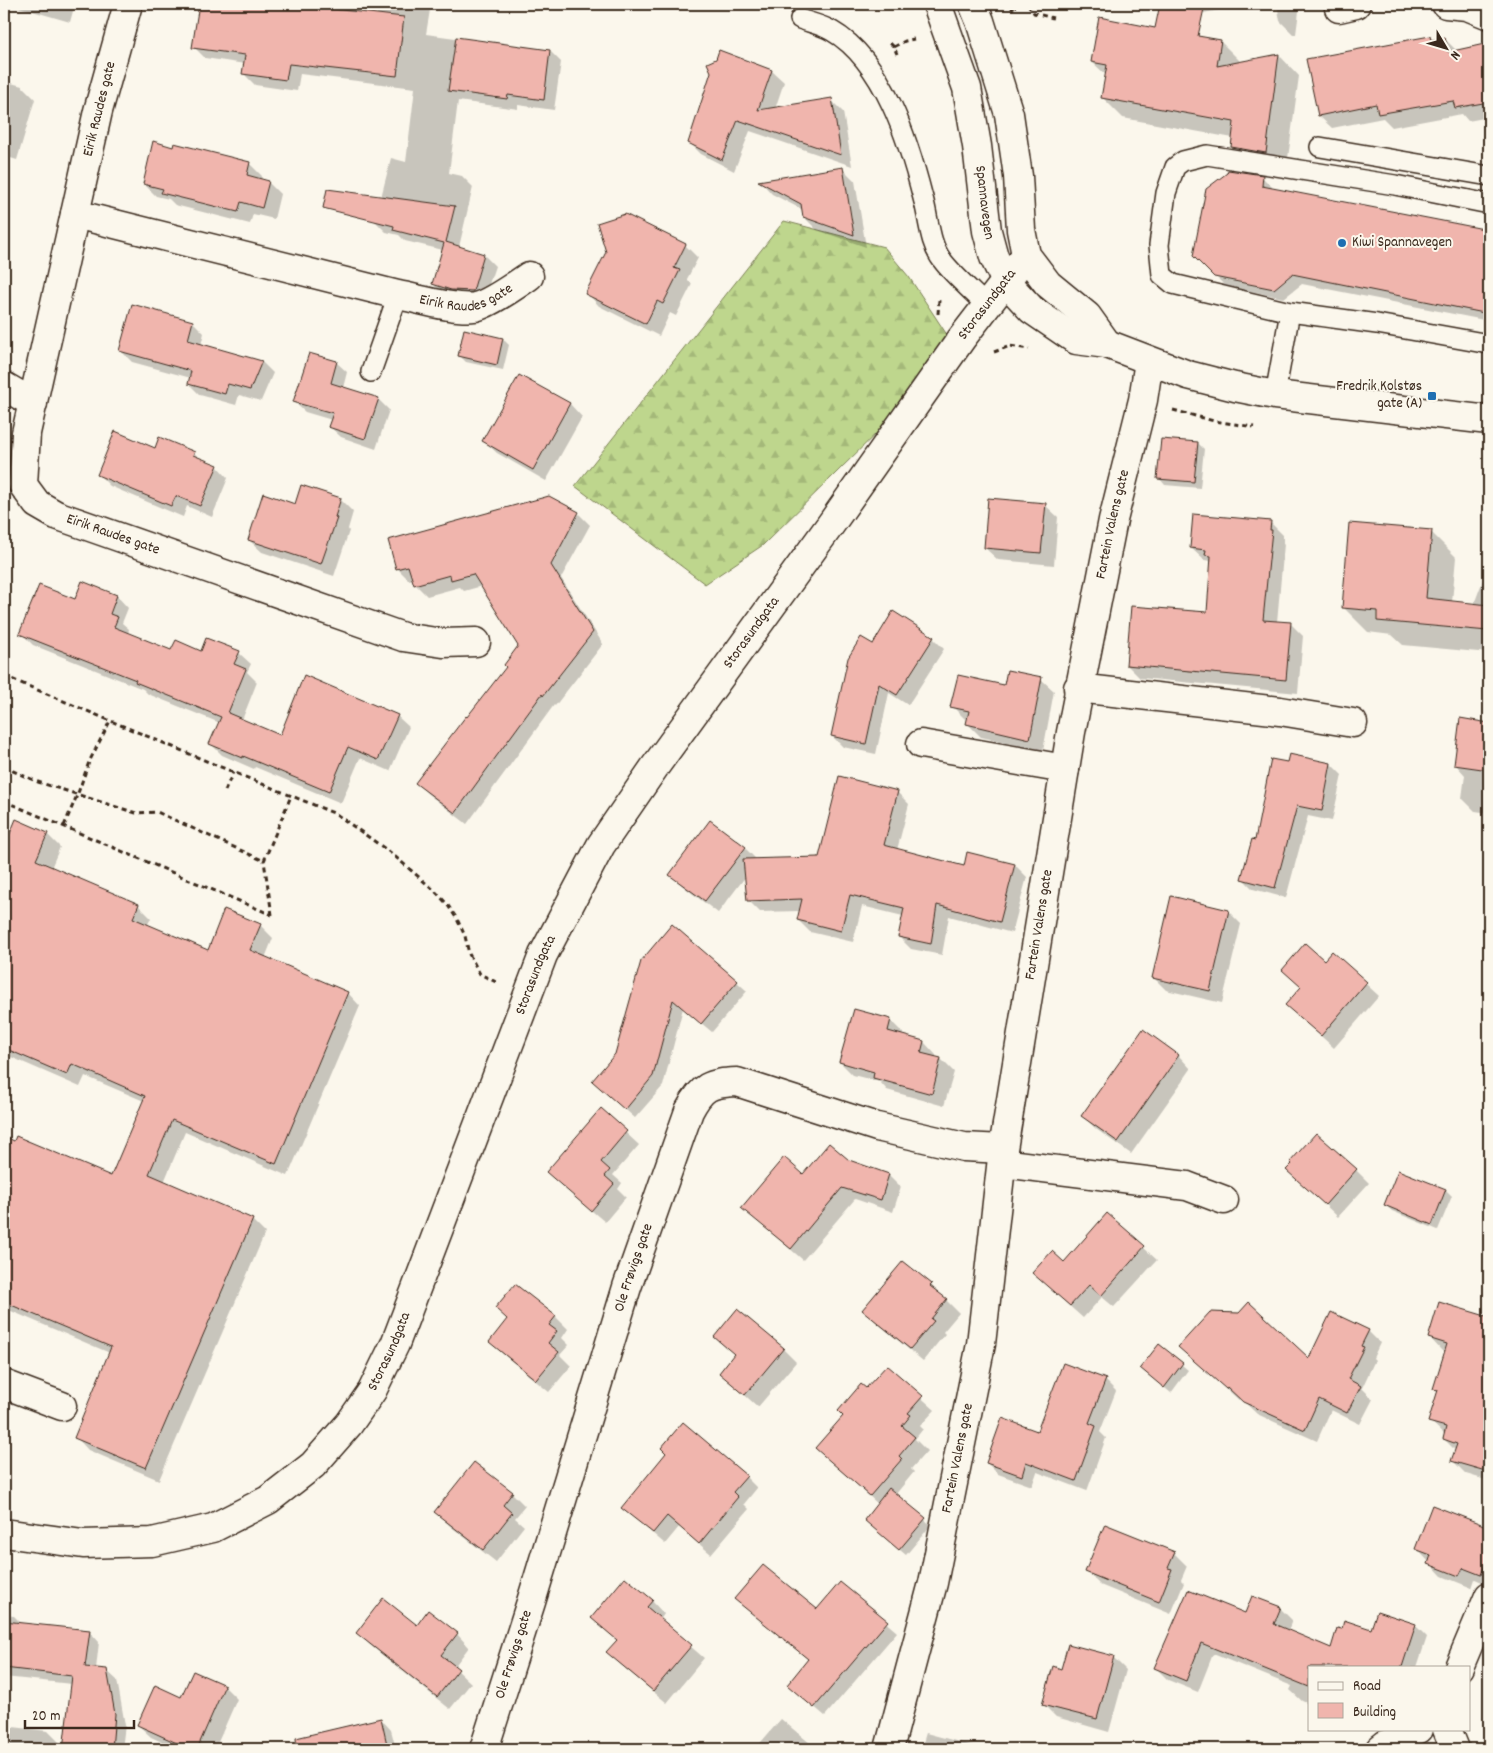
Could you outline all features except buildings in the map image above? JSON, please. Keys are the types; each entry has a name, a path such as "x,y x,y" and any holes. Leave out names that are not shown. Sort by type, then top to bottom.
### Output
{"street":[{"name":"Eirik Raudes gate","path":"128,4 98,111 26,433 23,485 37,504 56,515 403,637 443,643 476,642"},
{"name":"Spannavegen","path":"937,4 967,88 977,146 986,231 994,258 1006,282 1032,310 1076,340 1107,344 1188,375 1235,387 1274,395 1489,420"},
{"path":"973,4 1009,114 1018,176 1021,230 1026,256 1048,284 1087,316 1107,344"},
{"path":"1446,4 1467,6 1489,15"},
{"name":"Eirik Raudes gate","path":"74,214 398,295 451,306 475,307 502,294 529,276"},
{"name":"Storasundgata","path":"4,1533 83,1544 152,1542 213,1528 268,1500 313,1465 348,1424 372,1391 394,1344 543,955 601,845 962,338 1026,256"},
{"name":"Fartein Valens gate","path":"889,1749 934,1583 982,1344 1003,1156 1078,688 1113,520 1143,400 1149,361"},
{"path":"4,386 33,404"},
{"path":"1078,688 1280,711 1353,723"},
{"path":"921,744 1065,769"},
{"name":"Ole Frøvigs gate","path":"484,1749 627,1287 689,1111 698,1094 716,1083 737,1082 877,1127 1003,1156"},
{"path":"1003,1156 1187,1186 1224,1200"},
{"path":"4,1384 62,1406"},
{"path":"1459,1666 1489,1596"},
{"path":"1380,1749 1417,1730"},
{"path":"1447,1730 1455,1749"}],"lane":[{"path":"800,19 833,32 861,55 877,76 889,98 902,130 923,198 931,235 941,259 987,306"},
{"path":"1320,147 1489,176"},
{"path":"1489,204 1395,185 1207,155 1183,161 1175,167 1166,193 1159,245 1162,275 1173,284 1290,312 1377,324 1489,344"},
{"name":"Eirik Raudes gate","path":"371,372 398,295"},
{"path":"1274,395 1290,312"}],"path":[{"path":"1028,4 1034,13 1053,18"},
{"path":"894,48 905,41 922,37"},
{"path":"986,354 1010,346 1029,349"},
{"path":"4,676 336,814 350,822 391,853 435,891 447,904 465,936 470,954 480,974 496,982"},
{"path":"64,826 89,762 110,721"},
{"path":"4,767 38,782 78,793 136,813 157,812 264,861"},
{"path":"225,791 233,772"},
{"path":"4,800 272,915 264,861 292,796"},
{"path":"493,990 500,974"}],"green space":[{"path":"784,221 884,247 909,277 957,350 908,402 763,545 705,584 575,486"}],"place":[{"name":"Kiwi Spannavegen","path":"1342,243"},
{"name":"Fredrik Kolstøs gate (A)","path":"1432,396"}]}
